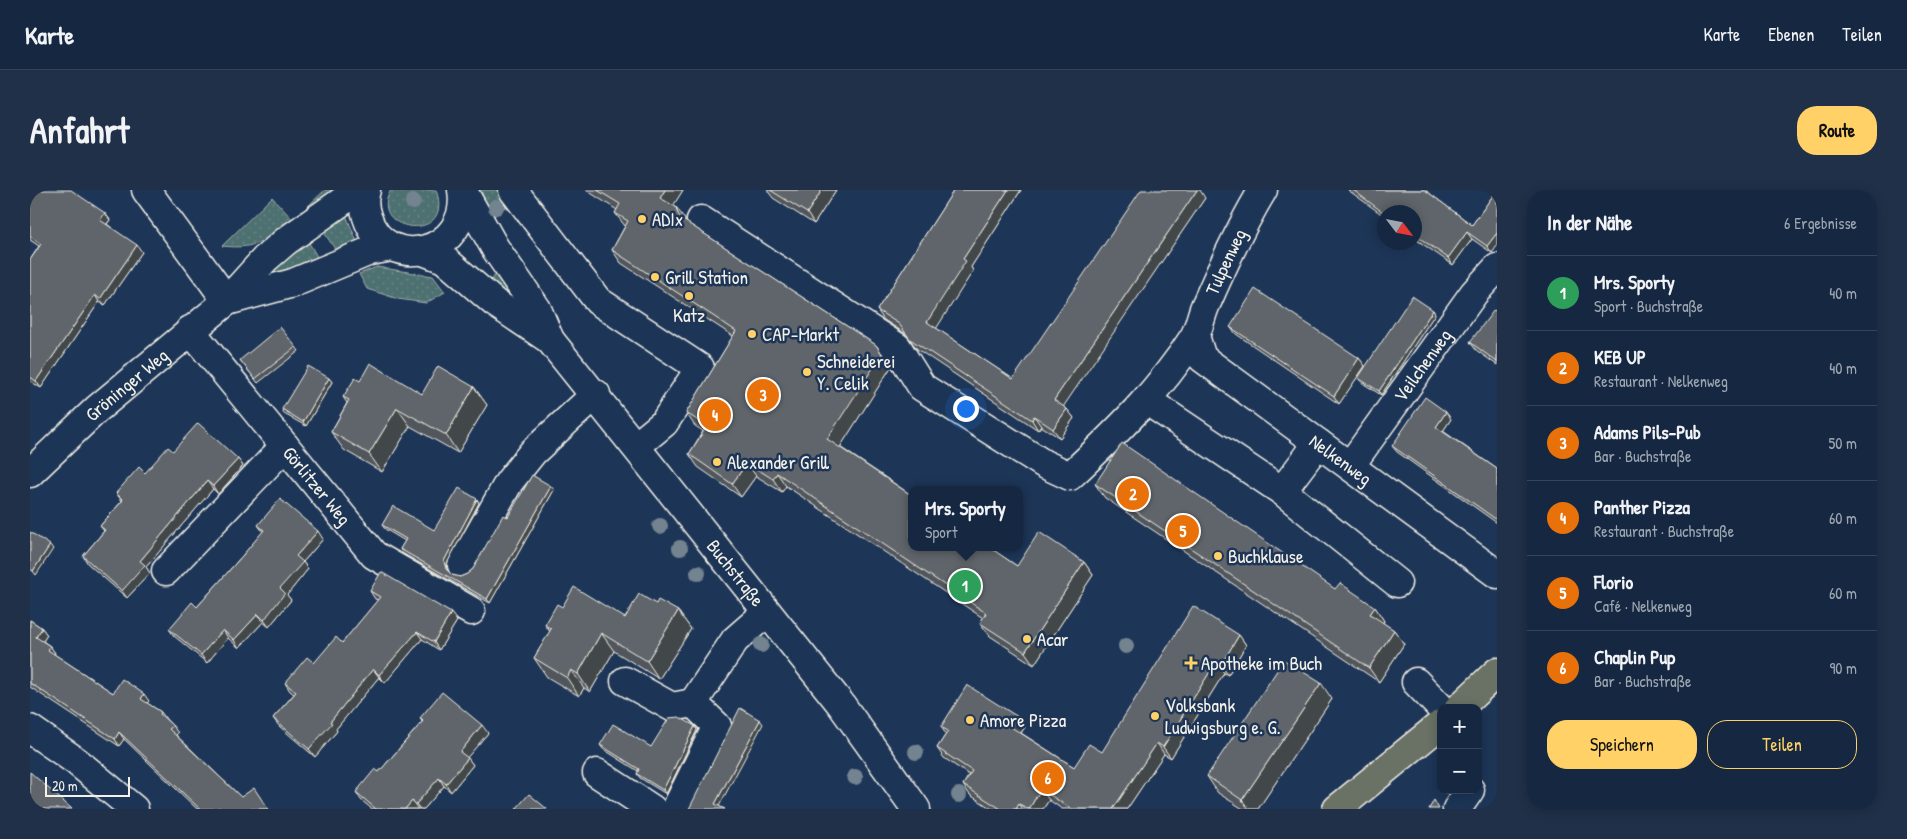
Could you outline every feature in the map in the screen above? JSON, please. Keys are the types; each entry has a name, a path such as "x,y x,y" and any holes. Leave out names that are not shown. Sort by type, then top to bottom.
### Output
{"main road":[{"path":"1463,704 1497,672"},
{"path":"1338,809 1437,727"}],"street":[{"path":"146,190 227,301"},
{"name":"Gröninger Weg","path":"30,473 97,409 227,301 265,259 286,240 358,190"},
{"path":"366,190 365,210 369,224 379,238 392,247"},
{"path":"513,190 598,301 700,368 664,423 636,446"},
{"name":"Tulpenweg","path":"701,220 897,346 922,387 1044,464 1070,476 1116,433 1146,400 1195,336 1205,305 1240,226 1263,190"},
{"path":"423,251 439,245 451,234 459,222 463,207 462,191"},
{"name":"Buchstraße","path":"462,191 495,248 537,309 550,340"},
{"name":"Gröninger Weg","path":"227,301 293,283 370,252 392,247 407,251 423,251"},
{"name":"Buchstraße","path":"423,251 444,259 495,303 550,340 596,394 840,704 916,809"},
{"name":"Veilchenweg","path":"1350,466 1474,293 1497,268"},
{"name":"Görlitzer Weg","path":"190,330 374,555 471,611"},
{"name":"Nelkenweg","path":"1195,336 1202,358 1497,574"},
{"path":"462,565 509,482 532,452 596,394"},
{"path":"1146,400 1282,491 1397,583"},
{"path":"1282,491 1318,443"},
{"path":"166,571 285,446"},
{"path":"625,681 672,707 693,703 735,640 768,612"},
{"path":"1416,682 1437,704"},
{"path":"676,809 717,726 693,703"},
{"path":"30,729 76,761 134,809"},
{"path":"597,773 652,809"},
{"path":"1457,809 1468,794"},
{"path":"1473,794 1479,809"}],"green space":[{"path":"325,190 338,190 311,210 308,206"},
{"path":"391,190 436,190 439,208 434,219 424,225 411,226 399,223 390,215 386,204"},
{"path":"480,190 498,190 509,204 493,217"},
{"path":"272,197 293,220 268,238 253,245 222,246"},
{"path":"346,215 357,242 337,252 321,228"},
{"path":"305,236 319,260 273,283 255,272"},
{"path":"377,267 433,276 445,292 426,303 398,299 367,289 359,274"},
{"path":"501,268 522,314 487,285"}],"building":[{"path":"30,190 71,190 105,213 100,220 137,245 100,299 95,295 36,381 30,377 30,260 41,244 30,236"},
{"path":"597,190 665,190 660,198 676,207 678,214 683,220 876,345 882,354 827,439 908,493 908,551 995,551 1017,566 1039,532 1084,562 1025,652 980,623 986,613 777,473 773,479 747,463 732,484 689,454 707,426 686,413 736,331 612,250 628,221 615,213 620,204"},
{"path":"770,190 822,190 807,213"},
{"path":"954,190 1008,190 963,259 966,261 927,322 1013,379 1141,190 1197,190 1054,400 1067,409 1053,429 1034,416 1032,420 910,339 899,324 877,310"},
{"path":"1353,190 1425,190 1472,225 1497,190 1497,233 1487,246 1467,232 1448,258 1422,240 1422,205 1377,205 1377,208"},
{"path":"1255,289 1359,358 1334,396 1230,327"},
{"path":"1412,296 1433,310 1379,391 1358,378"},
{"path":"1494,310 1497,312 1497,362 1470,342"},
{"path":"280,327 296,347 255,379 240,360"},
{"path":"370,363 422,394 438,366 474,387 446,435 397,408 369,454 331,432 349,400 343,397 355,378 360,381"},
{"path":"308,366 329,378 303,422 282,409"},
{"path":"1425,397 1446,412 1436,427 1497,469 1497,520 1392,446"},
{"path":"198,423 238,459 213,486 207,481 140,561 145,565 122,591 83,556 105,530 100,526 123,500 116,493 139,467 145,473 168,447 173,451"},
{"path":"1122,443 1335,589 1340,583 1375,607 1370,614 1394,630 1369,668 1095,484"},
{"path":"532,475 551,486 487,599 400,549 406,539 382,525 393,506 434,530 459,488 477,499 444,561 446,569 452,575 460,577 473,569 503,515 508,517"},
{"path":"280,499 318,531 296,556 303,562 280,588 285,593 264,620 258,614 234,640 223,630 201,655 169,629 192,602 197,607 242,556 264,530 258,525"},
{"path":"30,532 50,545 33,571 30,569"},
{"path":"381,572 451,613 434,642 417,632 379,675 373,669 330,722 332,723 309,749 273,718 296,692 285,683 307,657 314,663 336,637 342,643 380,597 370,591"},
{"path":"574,587 625,618 639,594 656,604 658,600 678,611 647,661 601,633 578,674 571,670 567,678 534,658 551,629 545,625 557,604 562,607"},
{"path":"1193,606 1239,635 1221,665 1216,662 1163,747 1157,743 1113,809 1071,809 1041,789 1029,809 1019,804 1016,809 1001,809 963,785 972,771 937,748 948,731 941,727 967,685 1018,717 1011,727 1074,767 1089,744 1102,752"},
{"path":"30,620 42,628 36,637 50,646 48,650 113,693 122,679 144,694 141,699 161,712 160,714 173,726 169,729 241,797 254,788 268,809 221,809 219,807 218,809 200,809 119,732 115,739 30,683"},
{"path":"1284,660 1321,683 1242,800 1207,776"},
{"path":"442,692 482,725 460,752 468,758 446,784 439,778 416,804 412,801 405,809 376,809 356,792 375,769 379,772 423,721 420,718"},
{"path":"740,708 760,720 715,804 725,809 689,809"},
{"path":"679,717 695,726 663,790 637,774 639,769 600,745 613,724 651,747 669,718"},
{"path":"30,772 72,809 30,809"},
{"path":"529,794 547,809 516,809"},
{"path":"1434,800 1439,809 1429,809"},
{"path":"1493,804 1497,807 1497,809 1490,809"}],"place":[{"name":"ADIx","path":"642,219"},
{"name":"Grill Station","path":"655,277"},
{"name":"Katz","path":"689,296"},
{"name":"CAP-Markt","path":"752,334"},
{"name":"Schneiderei Y. Celik","path":"807,372"},
{"name":"Adams Pils-Pub","path":"763,395"},
{"name":"Panther Pizza","path":"715,415"},
{"name":"Alexander Grill","path":"717,462"},
{"name":"KEB UP","path":"1133,494"},
{"name":"Florio","path":"1183,531"},
{"name":"Buchklause","path":"1218,556"},
{"name":"Mrs. Sporty","path":"965,586"},
{"name":"Acar","path":"1027,639"},
{"name":"Apotheke im Buch","path":"1191,663"},
{"name":"Volksbank Ludwigsburg e. G.","path":"1155,716"},
{"name":"Amore Pizza","path":"970,720"},
{"name":"Chaplin Pup","path":"1048,778"}]}
